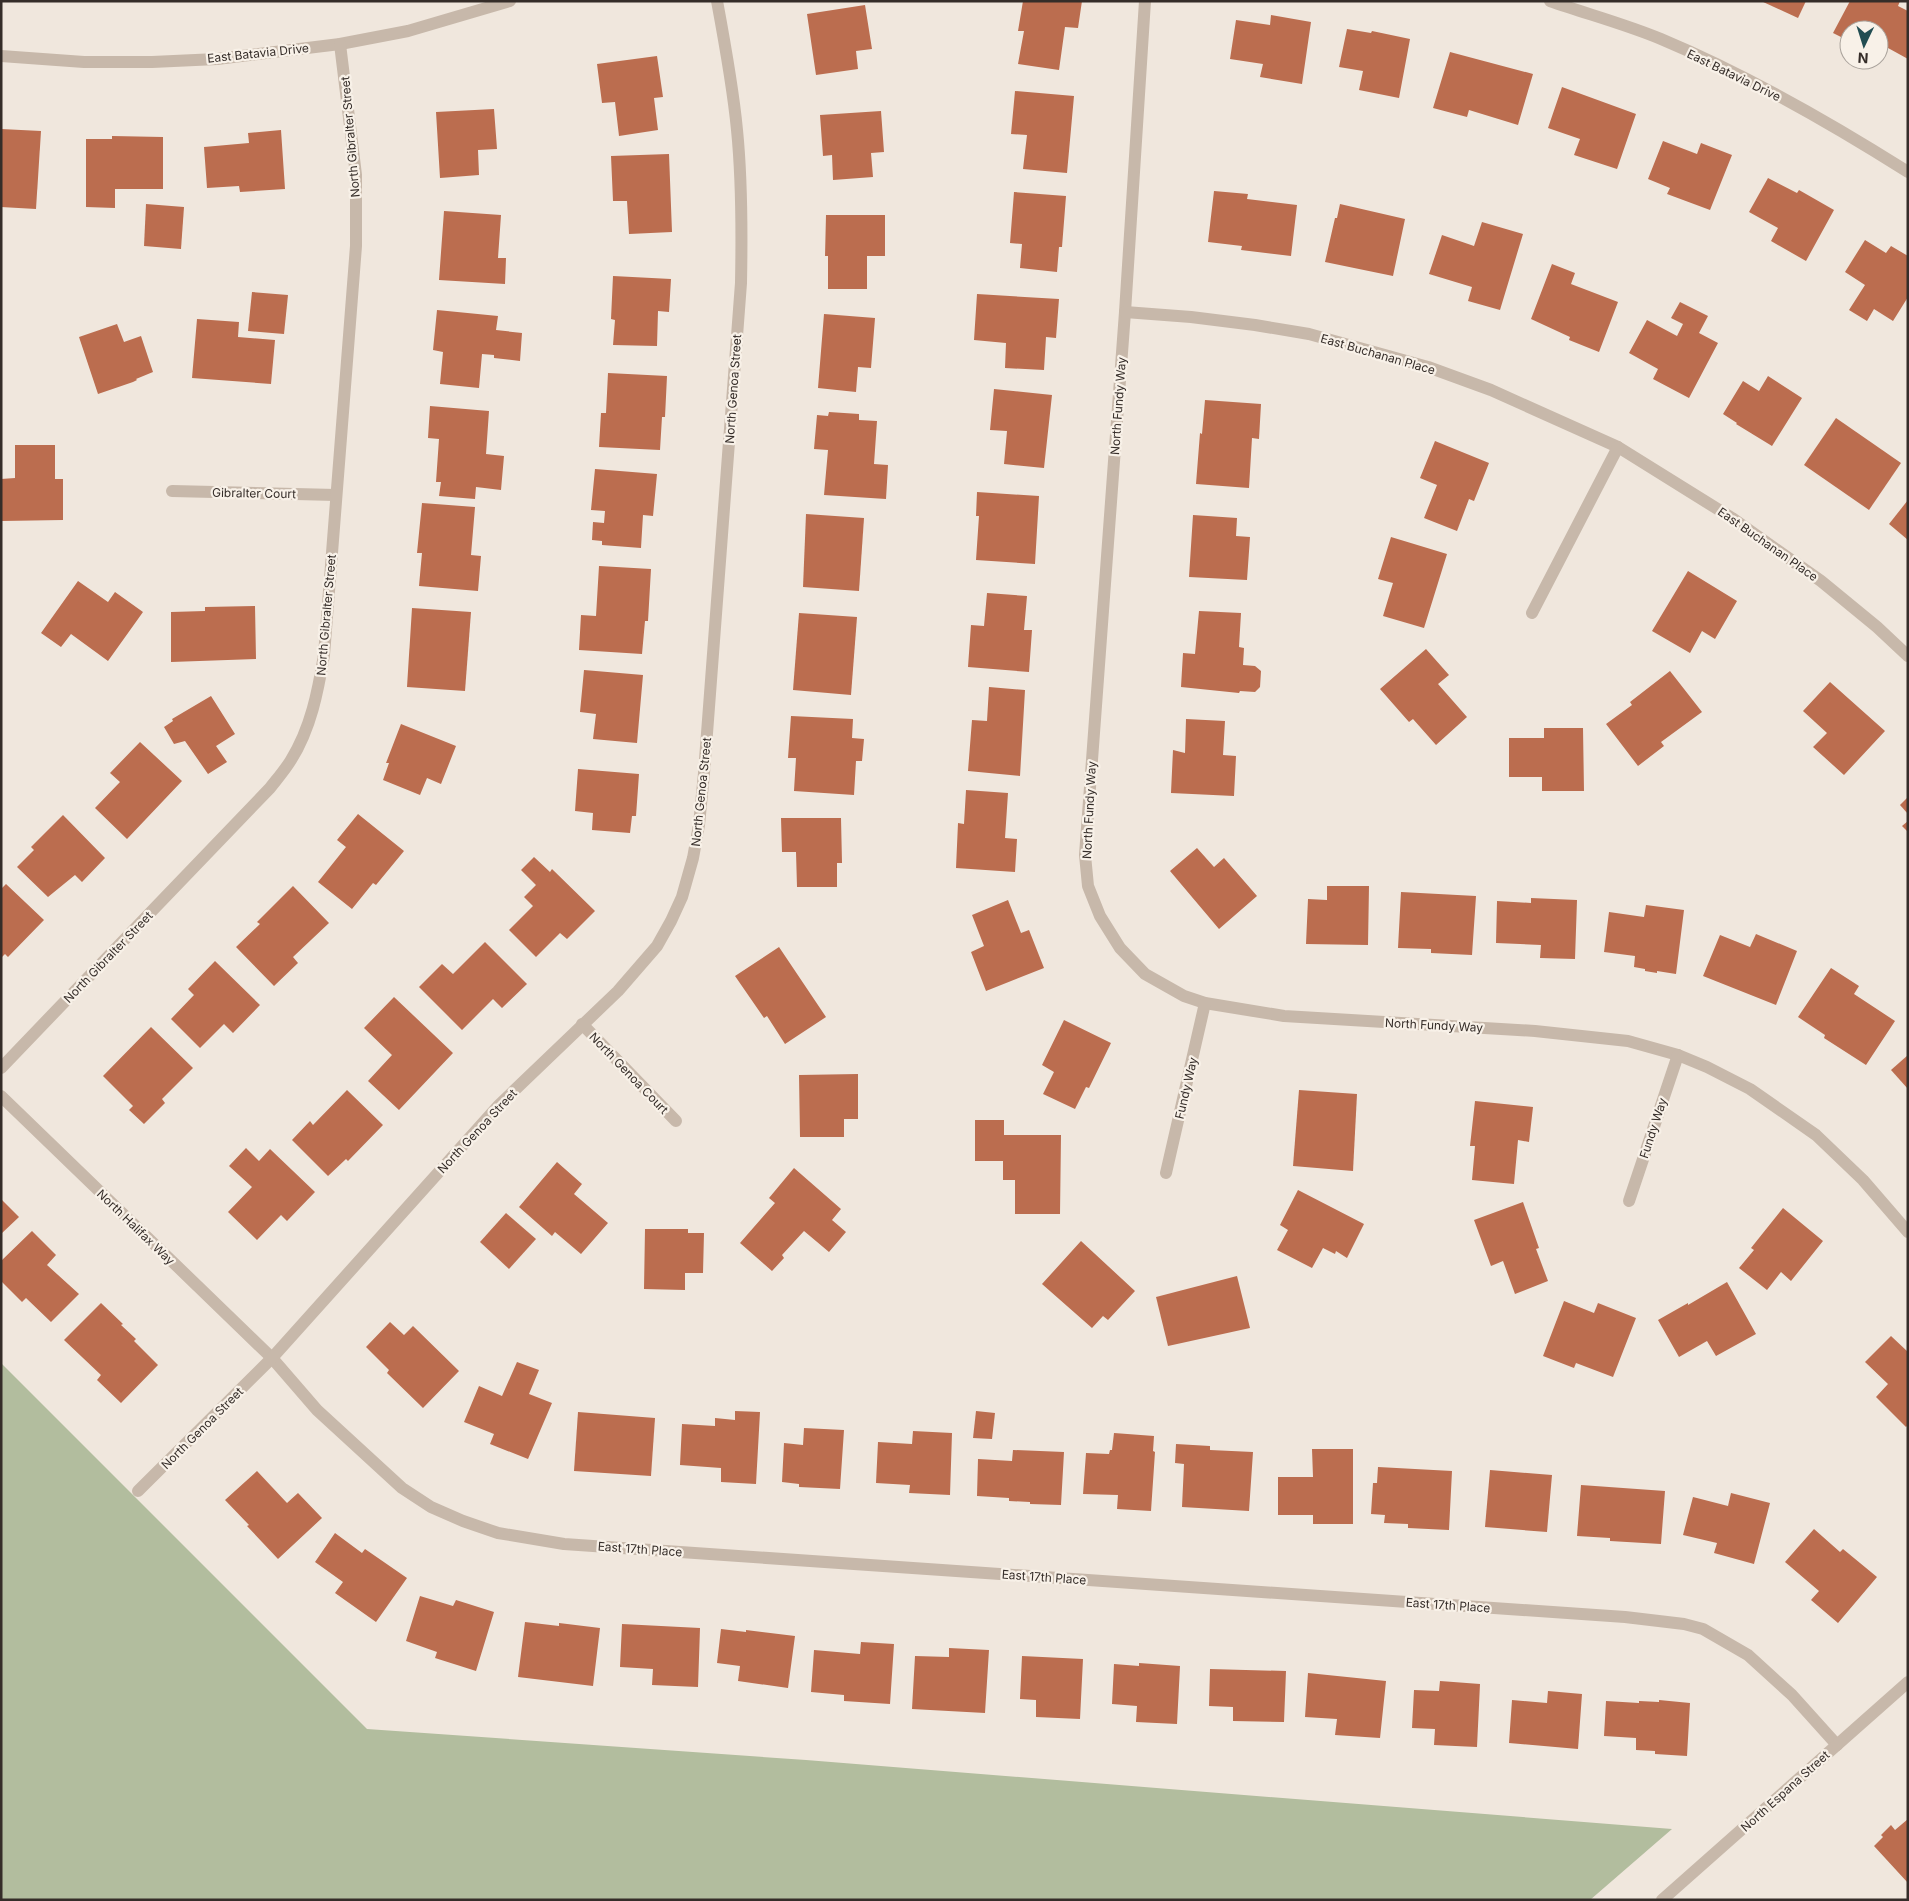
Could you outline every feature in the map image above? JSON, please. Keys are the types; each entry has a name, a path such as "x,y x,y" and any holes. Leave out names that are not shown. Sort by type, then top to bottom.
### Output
{"street":[{"name":"East Batavia Drive","path":"1,56 84,62 152,62 217,59 340,44 408,31 510,1"},
{"name":"North Genoa Street","path":"138,1491 272,1358 499,1105 618,991 657,946 682,897 693,858 699,825 704,773 741,282 742,248 737,130 729,68 717,1"},
{"name":"North Fundy Way","path":"1146,1 1085,855 1088,886 1100,916 1120,948 1145,974 1184,996 1206,1004 1284,1016 1535,1031 1628,1041 1678,1055 1750,1089 1816,1136 1863,1180 1908,1232"},
{"name":"East Batavia Drive","path":"1550,1 1660,39 1726,69 1834,126 1908,172"},
{"name":"North Gibralter Street","path":"1,1068 270,788 291,760 303,736 316,699 324,655 356,246 356,175 340,44"},
{"name":"East Buchanan Place","path":"1125,312 1191,317 1309,334 1428,367 1491,390 1618,447 1732,518 1821,581 1877,627 1908,656"},
{"path":"1532,613 1618,447"},
{"name":"Gibralter Court","path":"172,491 336,495"},
{"name":"Fundy Way","path":"1166,1173 1206,1004"},
{"name":"North Genoa Court","path":"582,1024 676,1121"},
{"name":"Fundy Way","path":"1629,1201 1678,1055"},
{"name":"North Halifax Way","path":"1,1096 272,1358"},
{"name":"East 17th Place","path":"272,1358 317,1410 402,1488 431,1507 462,1521 498,1533 564,1544 1615,1616 1684,1624 1703,1629 1748,1654 1792,1695 1837,1745"},
{"name":"North Espana Street","path":"1662,1900 1908,1682"}],"green space":[{"path":"1,1363 367,1729 806,1760 1672,1829 1590,1900 1,1900"}],"building":[{"path":"1023,1 1082,1 1078,28 1065,27 1059,70 1018,64 1024,31 1018,31"},
{"path":"1761,1 1806,1 1798,18"},
{"path":"1850,1 1900,1 1898,6 1908,11 1908,59 1889,49 1889,20 1840,20"},
{"path":"865,5 872,49 856,51 858,69 816,75 807,14"},
{"path":"1271,15 1311,22 1302,84 1260,77 1263,64 1230,59 1236,20 1270,25"},
{"path":"1839,22 1839,36 1833,33"},
{"path":"1347,29 1371,33 1372,31 1410,39 1399,98 1359,90 1363,71 1339,67"},
{"path":"1450,52 1533,74 1518,125 1469,110 1467,117 1433,108"},
{"path":"657,56 663,97 654,98 658,130 619,136 615,102 602,103 597,64"},
{"path":"1562,87 1636,114 1617,169 1574,155 1580,139 1548,128"},
{"path":"1015,91 1074,96 1067,173 1023,169 1027,135 1011,134"},
{"path":"494,109 497,149 478,150 479,175 440,178 436,112"},
{"path":"881,111 884,152 871,153 873,177 833,180 832,155 823,156 820,115"},
{"path":"1,129 41,131 36,209 1,207"},
{"path":"281,130 285,189 240,192 239,186 207,188 204,147 249,143 248,133"},
{"path":"112,136 163,137 163,189 115,189 115,208 86,207 86,139 112,139"},
{"path":"1663,141 1697,154 1701,143 1732,155 1710,210 1667,194 1670,188 1648,179"},
{"path":"669,154 672,232 629,234 627,201 613,201 611,156"},
{"path":"1768,178 1797,193 1799,190 1834,210 1806,261 1771,241 1778,228 1749,212"},
{"path":"1214,191 1248,194 1247,199 1297,205 1291,256 1241,250 1242,246 1208,242"},
{"path":"1014,192 1066,196 1062,247 1059,247 1057,272 1020,268 1022,244 1010,243"},
{"path":"146,204 184,207 181,249 144,246"},
{"path":"1340,204 1405,219 1393,276 1325,262"},
{"path":"444,211 501,215 498,258 506,258 505,284 439,280"},
{"path":"826,215 885,215 885,256 867,256 867,289 828,289 828,256 825,256"},
{"path":"1482,222 1523,234 1500,310 1468,301 1472,287 1429,274 1442,235 1474,246"},
{"path":"1865,240 1886,253 1891,246 1908,256 1908,297 1893,321 1874,309 1867,321 1849,310 1865,285 1845,272"},
{"path":"1552,264 1575,273 1571,284 1618,302 1599,352 1569,340 1570,337 1531,319"},
{"path":"613,276 671,279 669,312 658,311 657,346 613,345 615,320 611,319"},
{"path":"252,292 288,295 284,334 248,331"},
{"path":"977,294 1059,299 1056,338 1046,337 1044,370 1005,368 1006,343 974,340"},
{"path":"1680,302 1708,316 1699,333 1718,343 1689,398 1653,379 1658,369 1629,353 1647,320 1677,336 1683,324 1671,318"},
{"path":"437,310 498,316 496,330 522,333 520,361 494,358 494,355 482,354 479,388 440,384 443,352 433,350"},
{"path":"824,314 875,318 871,368 858,367 856,392 818,388"},
{"path":"197,319 239,322 238,337 275,340 271,384 192,378"},
{"path":"117,324 124,342 141,336 153,372 133,382 98,394 79,337"},
{"path":"608,373 667,376 665,417 662,417 660,450 599,447 601,413 606,413"},
{"path":"1768,376 1802,398 1772,446 1723,414 1743,381 1759,391"},
{"path":"994,389 1052,395 1044,468 1004,464 1007,431 990,430"},
{"path":"1205,400 1261,404 1259,439 1252,438 1249,488 1196,484"},
{"path":"430,406 489,411 486,454 504,456 501,490 476,487 475,499 439,496 441,482 436,482 439,439 428,438"},
{"path":"829,412 859,414 859,420 877,421 874,464 888,465 886,499 824,495 828,450 814,449 817,415 828,416"},
{"path":"1836,418 1901,463 1869,510 1804,465"},
{"path":"1435,441 1489,463 1474,501 1469,499 1457,531 1424,518 1437,485 1420,478"},
{"path":"15,445 55,445 55,479 63,479 63,520 2,521 1,479 15,478"},
{"path":"595,469 657,474 653,516 643,515 641,548 602,545 602,541 592,540 593,522 604,523 605,511 591,510"},
{"path":"977,492 1039,496 1035,564 976,560 979,516 976,516"},
{"path":"1908,500 1908,540 1889,524"},
{"path":"422,503 475,507 471,555 481,556 478,591 419,586 422,553 417,553"},
{"path":"806,514 864,518 859,591 803,587"},
{"path":"1193,515 1237,518 1236,536 1250,537 1247,580 1189,577"},
{"path":"1391,537 1447,554 1424,628 1383,616 1393,583 1378,579"},
{"path":"599,566 651,569 648,621 645,621 642,654 579,650 581,615 596,616"},
{"path":"1688,571 1737,601 1715,639 1702,631 1690,653 1652,631"},
{"path":"78,581 108,602 115,592 143,612 108,661 71,634 61,647 41,633"},
{"path":"987,593 1027,596 1024,630 1032,630 1029,672 968,667 971,625 984,626"},
{"path":"255,606 256,659 171,662 171,612 205,611 205,607"},
{"path":"412,608 471,612 465,691 407,687"},
{"path":"1199,611 1241,613 1239,647 1244,648 1243,665 1255,666 1261,671 1260,687 1255,692 1240,691 1239,693 1181,687 1183,653 1195,654"},
{"path":"799,613 857,617 851,695 793,690"},
{"path":"1426,649 1449,675 1438,684 1467,717 1436,745 1413,719 1409,722 1380,689"},
{"path":"584,670 643,675 637,743 593,739 596,714 580,712"},
{"path":"1670,671 1702,712 1661,742 1664,746 1638,766 1606,724 1632,705 1630,702"},
{"path":"1830,682 1885,731 1844,775 1813,747 1827,733 1803,711"},
{"path":"989,687 1025,690 1020,776 968,771 972,720 987,721"},
{"path":"211,696 235,734 216,746 227,762 208,774 185,741 174,744 164,727 173,721 172,719"},
{"path":"791,716 853,719 852,738 864,739 862,761 856,761 854,795 794,791 796,758 788,758"},
{"path":"1186,719 1225,721 1223,755 1236,756 1234,796 1171,793 1173,750 1185,753"},
{"path":"401,724 456,746 441,784 427,778 420,795 383,780 389,763 386,763"},
{"path":"1544,728 1583,728 1584,791 1542,791 1542,777 1509,777 1509,738 1544,738"},
{"path":"140,742 182,781 127,839 95,808 120,782 110,773"},
{"path":"578,769 639,774 636,816 632,816 630,833 592,830 593,813 575,811"},
{"path":"966,790 1008,793 1005,838 1017,839 1015,872 956,868 958,823 964,824"},
{"path":"1908,797 1908,814 1900,805"},
{"path":"358,814 404,851 376,885 373,883 352,909 318,882 346,847 337,840"},
{"path":"63,815 105,858 82,882 75,875 48,897 17,867 34,850 31,847"},
{"path":"781,818 841,818 842,863 837,863 837,887 797,887 796,852 782,852"},
{"path":"1908,821 1908,832 1902,826"},
{"path":"1197,848 1214,867 1224,858 1257,896 1219,929 1170,871"},
{"path":"534,857 550,872 552,869 595,911 567,939 560,933 536,957 509,930 533,906 524,897 536,885 521,870"},
{"path":"6,884 44,920 8,957 5,954 1,958 1,889"},
{"path":"293,886 329,923 293,957 298,963 274,986 236,947 260,924 257,922"},
{"path":"1327,886 1369,886 1368,945 1306,944 1308,899 1327,900"},
{"path":"1401,892 1476,896 1472,955 1431,953 1431,949 1398,948"},
{"path":"1531,898 1577,900 1575,959 1540,958 1541,945 1496,943 1497,901 1531,903"},
{"path":"1008,900 1021,933 1029,930 1044,968 986,991 971,952 984,946 972,915"},
{"path":"1646,905 1684,910 1676,974 1645,971 1645,969 1634,967 1635,956 1604,952 1609,912 1644,917"},
{"path":"1756,934 1797,951 1776,1005 1703,976 1720,935 1750,947"},
{"path":"485,942 527,984 502,1008 493,999 462,1030 419,987 442,964 453,974"},
{"path":"779,947 826,1017 785,1044 767,1016 764,1018 735,976"},
{"path":"215,961 260,1005 233,1033 224,1024 200,1048 171,1019 194,995 188,989"},
{"path":"1831,968 1859,986 1854,994 1895,1021 1866,1065 1824,1038 1825,1035 1798,1017"},
{"path":"394,997 453,1053 399,1110 368,1081 392,1055 364,1028"},
{"path":"1064,1020 1111,1043 1089,1088 1086,1087 1075,1109 1043,1094 1054,1072 1042,1065"},
{"path":"151,1027 193,1068 162,1099 165,1103 144,1124 129,1110 133,1106 103,1076"},
{"path":"1908,1055 1908,1089 1891,1070"},
{"path":"858,1074 858,1119 844,1119 844,1137 800,1137 799,1075"},
{"path":"347,1090 383,1125 348,1161 346,1159 328,1176 292,1140 310,1121 313,1125"},
{"path":"1299,1090 1357,1094 1353,1171 1293,1166"},
{"path":"1475,1101 1533,1107 1529,1142 1518,1140 1514,1184 1472,1180 1475,1146 1470,1146"},
{"path":"975,1120 1004,1120 1004,1135 1061,1135 1060,1214 1015,1214 1015,1180 1003,1180 1003,1161 975,1161"},
{"path":"246,1148 259,1161 270,1149 315,1192 287,1221 281,1215 257,1240 228,1212 252,1187 229,1166"},
{"path":"557,1162 582,1184 574,1194 608,1223 581,1254 555,1232 552,1236 519,1207"},
{"path":"794,1168 841,1209 832,1220 846,1232 829,1252 804,1231 782,1255 784,1258 772,1271 740,1243 775,1203 769,1198"},
{"path":"1298,1190 1364,1224 1347,1258 1336,1251 1335,1254 1323,1248 1312,1268 1277,1250 1288,1230 1280,1225"},
{"path":"1,1199 19,1217 1,1234"},
{"path":"1523,1202 1539,1248 1536,1249 1548,1281 1515,1294 1503,1261 1491,1266 1474,1220"},
{"path":"1783,1208 1823,1241 1791,1281 1781,1272 1767,1290 1739,1268 1754,1250 1751,1248"},
{"path":"506,1213 536,1239 509,1269 480,1242"},
{"path":"645,1229 688,1229 688,1233 704,1233 703,1273 685,1273 685,1290 644,1289"},
{"path":"32,1231 56,1255 47,1265 79,1294 51,1322 26,1298 22,1302 1,1281 1,1261"},
{"path":"1081,1241 1135,1291 1108,1320 1103,1316 1092,1328 1042,1284"},
{"path":"1237,1276 1250,1328 1168,1346 1156,1297"},
{"path":"1727,1282 1756,1334 1716,1356 1707,1341 1679,1357 1658,1320"},
{"path":"1564,1301 1594,1313 1598,1303 1636,1318 1613,1377 1576,1363 1574,1368 1543,1356"},
{"path":"101,1303 123,1324 121,1325 136,1339 134,1341 158,1365 121,1403 97,1380 101,1375 64,1340"},
{"path":"390,1322 404,1335 413,1326 459,1371 423,1408 387,1373 389,1370 366,1347"},
{"path":"1891,1336 1908,1352 1908,1425 1906,1427 1876,1397 1888,1384 1865,1362"},
{"path":"517,1362 539,1370 529,1394 552,1403 528,1459 490,1444 494,1434 464,1422 479,1386 502,1396"},
{"path":"735,1411 760,1412 756,1484 721,1482 721,1468 680,1465 682,1424 715,1426 715,1418 735,1420"},
{"path":"976,1411 995,1413 992,1439 973,1438"},
{"path":"578,1412 655,1418 651,1476 574,1471"},
{"path":"804,1428 844,1430 840,1489 799,1487 799,1484 782,1482 784,1443 803,1445"},
{"path":"913,1431 952,1433 950,1495 909,1493 910,1485 876,1483 878,1442 912,1444"},
{"path":"1114,1433 1154,1436 1153,1451 1155,1452 1151,1511 1117,1509 1118,1495 1083,1494 1086,1453 1109,1454 1110,1450 1112,1450"},
{"path":"1176,1444 1210,1446 1210,1450 1253,1452 1249,1511 1182,1507 1184,1464 1175,1463"},
{"path":"1312,1449 1353,1449 1353,1524 1313,1524 1313,1515 1278,1515 1278,1477 1313,1477"},
{"path":"1013,1450 1064,1452 1061,1505 1030,1504 1030,1502 1009,1501 1009,1498 977,1496 978,1459 1012,1461"},
{"path":"1378,1467 1452,1471 1449,1530 1408,1528 1408,1524 1384,1523 1385,1515 1371,1514 1373,1483 1377,1483"},
{"path":"1490,1470 1552,1475 1547,1532 1485,1527"},
{"path":"257,1471 287,1503 298,1493 322,1518 278,1559 225,1500"},
{"path":"1581,1485 1665,1491 1661,1544 1610,1541 1610,1538 1577,1536"},
{"path":"1731,1493 1770,1503 1754,1564 1714,1553 1717,1543 1683,1535 1693,1497 1728,1506"},
{"path":"1814,1529 1840,1552 1843,1549 1877,1577 1838,1623 1811,1600 1819,1591 1785,1562"},
{"path":"335,1533 362,1553 365,1549 407,1578 376,1622 335,1593 343,1582 315,1562"},
{"path":"420,1596 453,1606 456,1600 494,1612 476,1671 435,1658 437,1652 406,1641"},
{"path":"525,1622 559,1626 559,1623 600,1628 593,1686 518,1677"},
{"path":"622,1624 700,1628 698,1687 652,1685 653,1669 620,1667"},
{"path":"721,1629 795,1636 788,1688 738,1681 740,1666 717,1663"},
{"path":"861,1642 894,1644 890,1704 844,1701 844,1695 811,1692 814,1650 860,1654"},
{"path":"949,1648 989,1650 985,1713 912,1709 915,1656 949,1657"},
{"path":"1022,1656 1083,1659 1080,1719 1036,1717 1036,1700 1020,1699"},
{"path":"1139,1663 1180,1666 1177,1724 1136,1722 1137,1706 1112,1704 1114,1664 1139,1666"},
{"path":"1210,1669 1286,1671 1284,1722 1233,1721 1233,1707 1209,1706"},
{"path":"1308,1673 1386,1681 1380,1738 1335,1735 1337,1719 1305,1717"},
{"path":"1440,1681 1480,1684 1477,1747 1434,1745 1435,1729 1412,1728 1414,1690 1439,1691"},
{"path":"1548,1691 1582,1694 1578,1749 1509,1743 1512,1700 1547,1703"},
{"path":"1659,1700 1690,1703 1687,1756 1655,1754 1655,1751 1636,1750 1636,1738 1604,1736 1606,1701 1639,1703 1639,1701 1659,1702"},
{"path":"1908,1819 1908,1883 1874,1846 1891,1825 1895,1830"}]}
